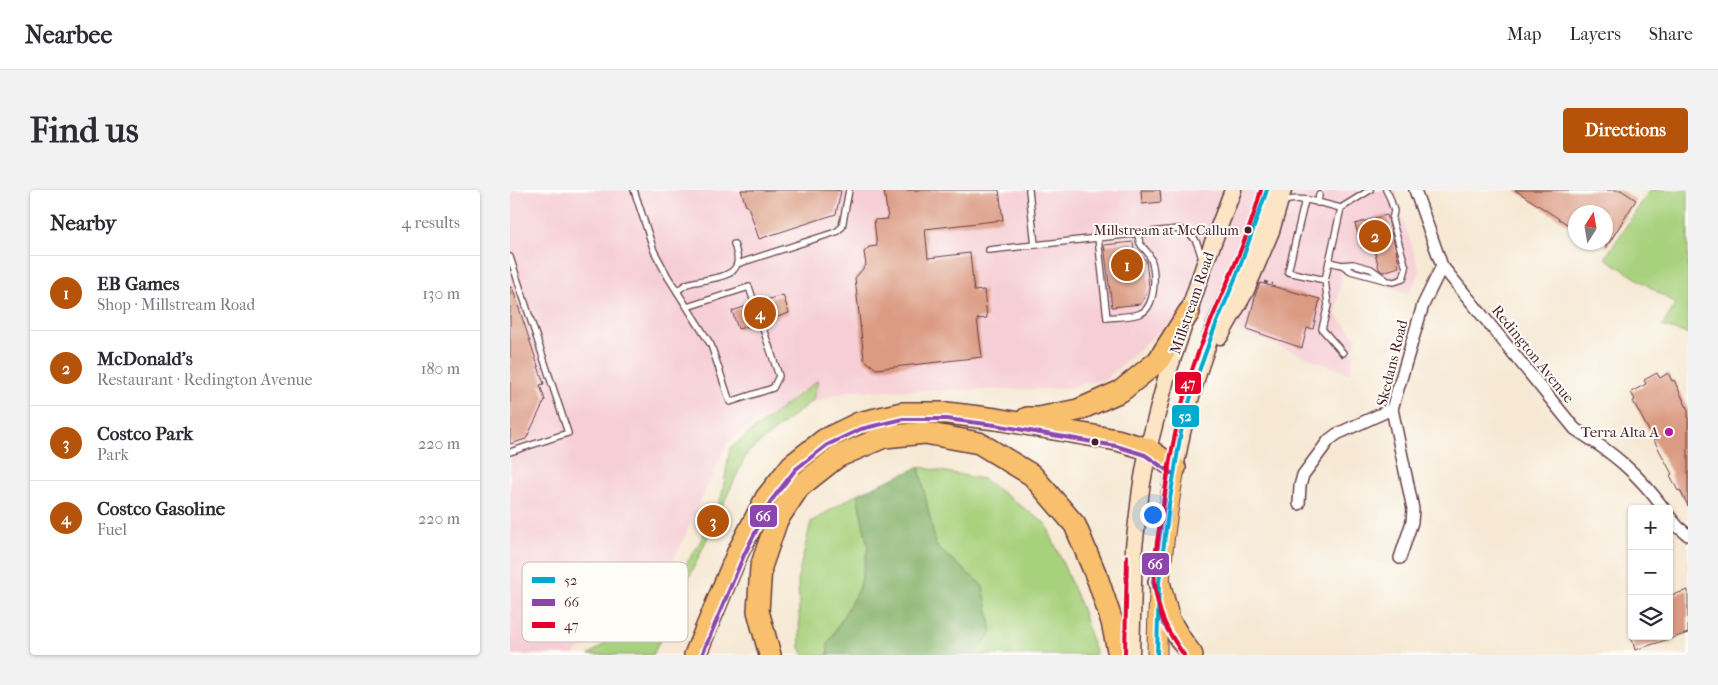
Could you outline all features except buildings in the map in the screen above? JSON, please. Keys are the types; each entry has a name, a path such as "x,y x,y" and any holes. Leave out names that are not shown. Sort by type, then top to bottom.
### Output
{"highway":[{"path":"996,419 1039,418 1078,410 1120,391 1158,361 1189,312"},
{"path":"694,655 738,552 766,498 792,465 824,440 859,422 902,414 946,413 996,419 1117,440 1148,449 1175,468"},
{"path":"770,655 758,611 761,567 777,520 799,487 837,456 884,437 925,433 979,443 1032,475 1075,526 1112,622 1119,655"},
{"path":"1159,582 1169,620 1180,640 1192,655"}],"main road":[{"name":"Millstream Road","path":"1131,655 1134,547 1148,449 1167,375 1204,266 1233,190"},
{"name":"Millstream Road","path":"1157,655 1159,582 1169,505 1182,432 1194,382 1239,269 1267,190"},
{"path":"1194,382 1246,290 1272,232 1283,190"}],"street":[{"name":"Redington Avenue","path":"1414,190 1442,266 1575,429 1604,447 1624,463 1661,505"},
{"name":"Skedans Road","path":"1400,558 1412,522 1413,509 1392,410 1422,305 1442,266"},
{"path":"1299,504 1303,475 1329,440 1337,434 1392,410"},
{"path":"1673,521 1688,536"}],"lane":[{"path":"634,190 654,251 676,291 687,308 711,344 730,402 773,388 779,376 749,287 687,308"},
{"path":"737,264 836,232 842,227 850,190"},
{"path":"1029,190 1035,245"},
{"path":"1343,353 1322,329 1328,305 1325,280 1341,208 1360,193 1370,190"},
{"path":"1329,262 1342,265 1350,271 1388,282 1403,279 1406,270 1392,220 1394,211 1386,190"},
{"path":"1318,202 1319,195"},
{"path":"1278,206 1287,200 1304,200 1341,208"},
{"path":"1304,200 1288,272 1325,280"},
{"path":"989,250 1178,229 1185,230 1192,235 1198,244 1204,266"},
{"path":"1098,238 1107,318 1138,314 1148,307 1151,300 1154,285 1151,259 1139,244 1138,234"},
{"path":"676,291 688,284 715,278 730,273 735,269 738,257 734,244"},
{"path":"510,257 568,433 510,452"}],"shaded area":[{"path":"510,190 1396,190 1396,196 1420,272 1409,293 1342,272 1336,315 1356,337 1350,374 1239,331 1184,313 1161,330 1106,379 1063,389 848,391 758,420 727,443 673,562 522,562 522,642 588,642 573,655 510,655"}],"green space":[{"path":"1650,190 1688,190 1688,334 1662,326 1676,304 1605,258 1610,250 1613,250 1613,246"},
{"path":"818,380 813,400 747,453 688,580 688,562 698,546 722,495 730,448"},
{"path":"919,467 983,479 1046,524 1082,609 1096,655 974,655 992,632 983,586 936,546"},
{"path":"919,467 936,546 983,586 992,632 974,655 828,655 828,644 860,586 868,547 857,494"},
{"path":"857,494 868,547 860,586 828,644 828,655 804,655 800,648 798,577 811,522"},
{"path":"607,642 659,642 653,655 589,655"}],"transit line":[{"name":"47","path":"1184,655 1162,618 1155,582 1156,546 1169,466 1176,427 1192,371 1240,252 1261,190"},
{"name":"52","path":"1157,655 1159,582 1181,432 1195,382 1239,269 1267,190"},
{"name":"66","path":"702,655 744,555 771,501 796,469 827,445 861,429 903,419 946,419 995,425 1116,446 1145,455 1171,473"},
{"name":"66","path":"1169,467 1153,582 1163,623 1184,655"},
{"name":"47","path":"1125,655 1127,556"}],"place":[{"name":"Millstream at McCallum","path":"1248,230"},
{"name":"McDonald's","path":"1375,236"},
{"name":"EB Games","path":"1127,265"},
{"name":"Costco Gasoline","path":"760,313"},
{"name":"Terra Alta A","path":"1669,432"},
{"name":"Costco Park","path":"713,521"}]}
